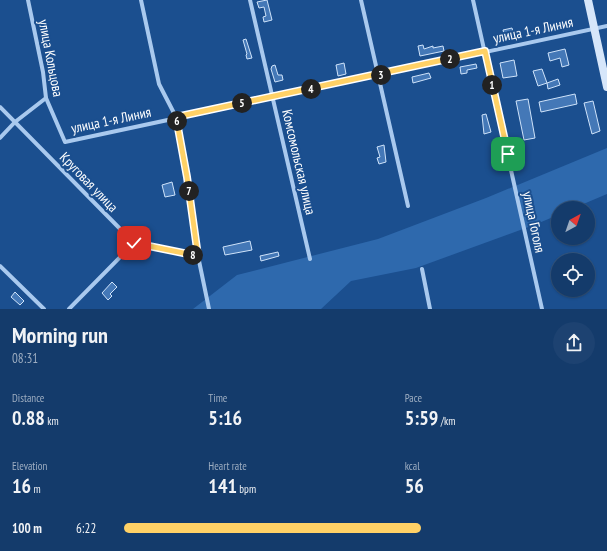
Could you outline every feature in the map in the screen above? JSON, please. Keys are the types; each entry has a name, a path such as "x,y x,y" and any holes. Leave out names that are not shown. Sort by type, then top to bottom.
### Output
{"main road":[{"path":"588,0 607,87"}],"street":[{"name":"улица Кольцова","path":"28,0 43,72 46,98 65,142"},
{"path":"141,0 159,84 176,117 187,177 198,256 209,309"},
{"name":"Комсомольская улица","path":"250,0 310,259"},
{"path":"361,0 408,206"},
{"name":"улица Гоголя","path":"473,0 542,309"},
{"name":"улица 1-я Линия","path":"65,142 176,117 607,26"},
{"path":"0,138 15,122 46,98"},
{"name":"Круговая улица","path":"0,107 134,243"},
{"path":"69,309 134,243 198,256"},
{"path":"0,266 44,309"},
{"path":"422,269 430,309"}],"shaded area":[{"path":"607,148 607,194 590,201 551,201 551,218 534,225 416,268 351,281 321,309 193,309 237,275 378,239 486,198"}],"building":[{"path":"267,0 272,20 264,22 263,17 266,16 264,7 259,8 257,2"},
{"path":"512,28 514,36 505,38 503,30"},
{"path":"246,39 252,58 247,59 243,40"},
{"path":"423,45 424,49 433,46 433,48 443,46 444,51 420,56 418,46"},
{"path":"565,49 569,65 562,67 560,58 550,61 548,53"},
{"path":"514,60 517,76 503,78 500,63"},
{"path":"344,63 346,74 338,76 336,65"},
{"path":"476,64 477,68 467,70 467,73 461,74 460,67"},
{"path":"275,65 278,75 282,75 283,80 275,82 271,69 272,66"},
{"path":"542,69 547,83 538,86 533,71"},
{"path":"429,73 431,78 413,83 412,77"},
{"path":"558,79 560,85 548,89 547,83"},
{"path":"575,94 577,104 541,112 539,102"},
{"path":"528,99 535,138 524,140 516,101"},
{"path":"593,101 600,131 592,134 584,103"},
{"path":"486,114 491,132 484,134 482,115"},
{"path":"384,145 386,162 379,164 377,158 380,157 377,147"},
{"path":"172,182 175,195 165,197 162,185"},
{"path":"250,241 252,250 225,255 223,247"},
{"path":"278,252 279,256 261,261 260,256"},
{"path":"112,282 117,287 110,294 112,296 108,300 102,293"},
{"path":"15,292 24,301 20,305 11,297"}],"route":[{"path":"134,243 198,256 187,177 176,117 485,51 508,154"}]}
